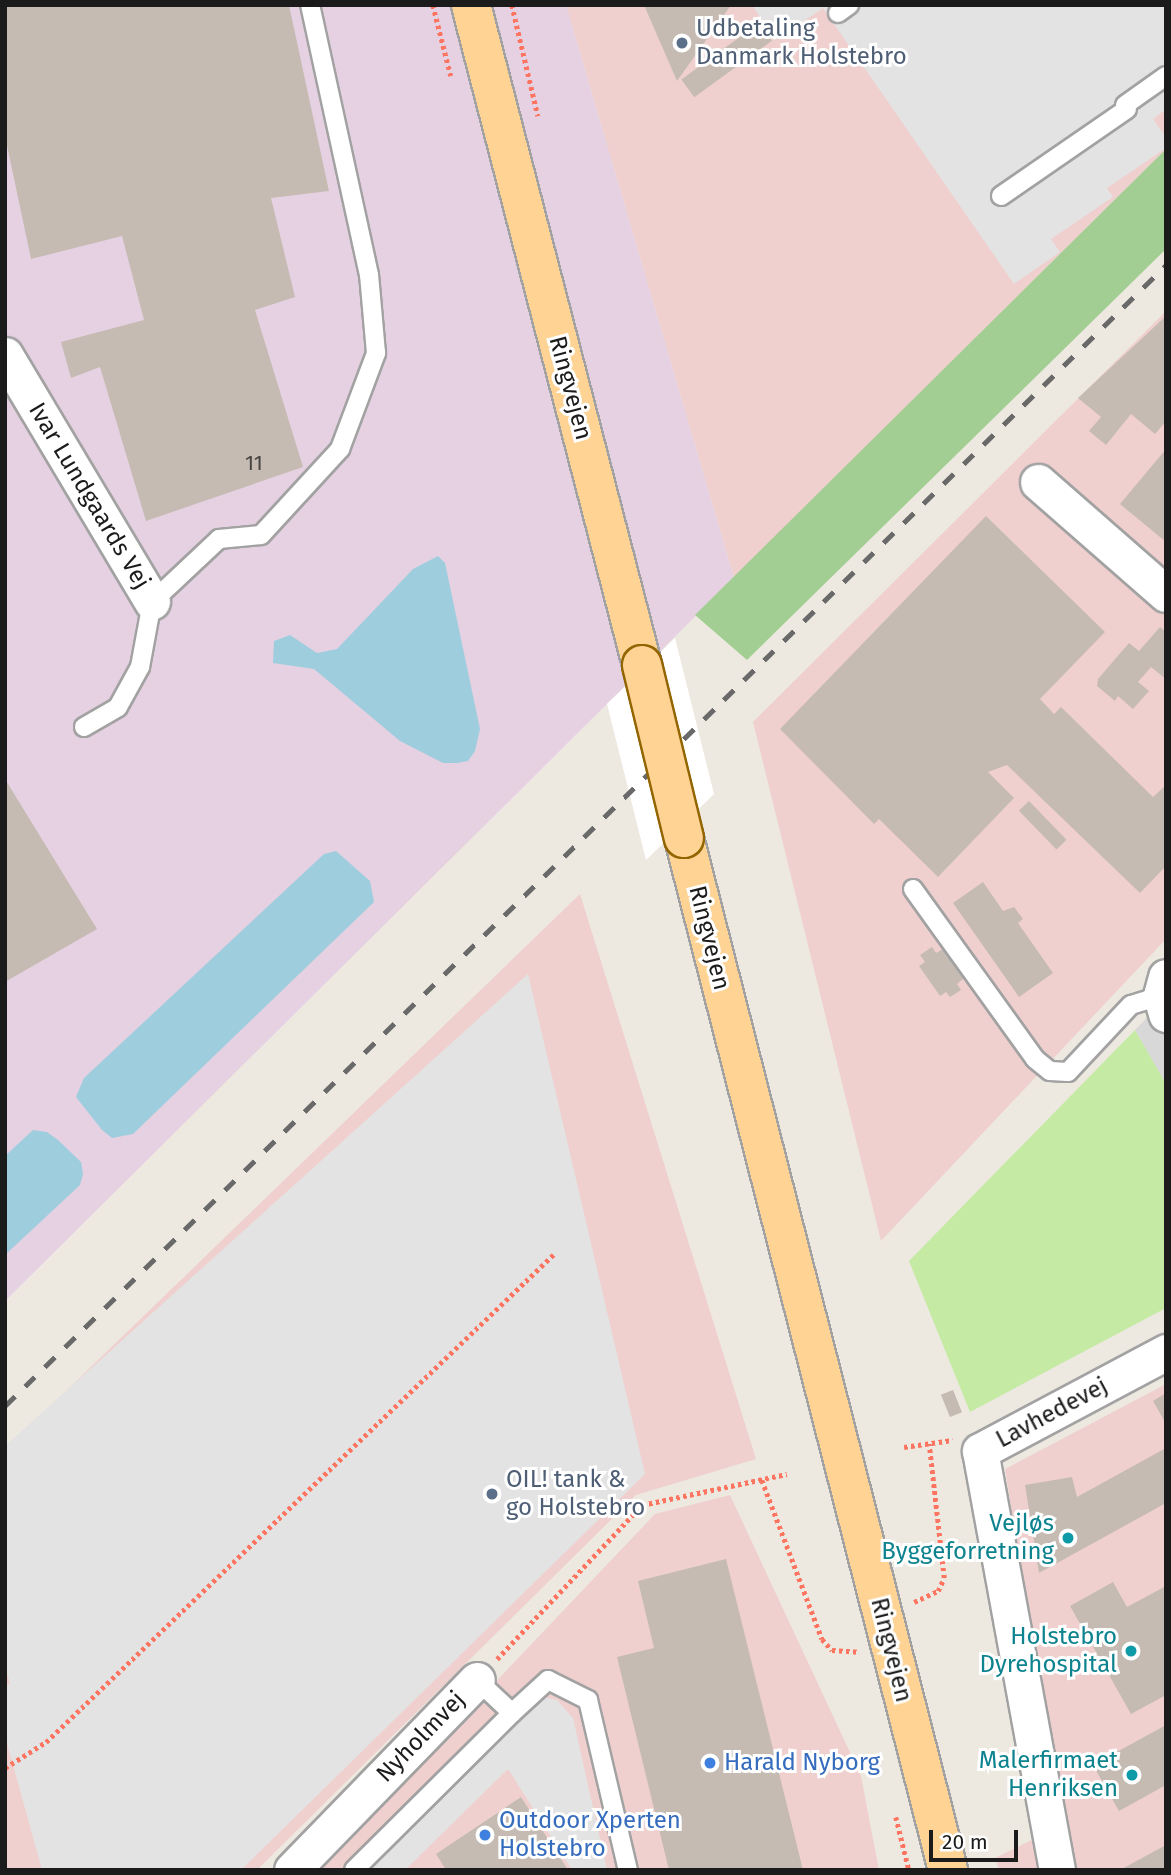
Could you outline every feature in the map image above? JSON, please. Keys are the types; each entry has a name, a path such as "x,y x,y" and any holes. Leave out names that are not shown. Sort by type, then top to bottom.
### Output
{"main road":[{"name":"Ringvejen","path":"471,5 642,665 948,1870"}],"street":[{"name":"Ivar Lundgaards Vej","path":"5,355 152,602"},
{"path":"1038,482 1166,594"},
{"name":"Lavhedevej","path":"1057,1870 981,1451 1166,1352"},
{"name":"Nyholmvej","path":"292,1870 477,1680"}],"lane":[{"path":"84,727 118,707 140,667 152,602 219,539 261,535 340,449 376,353 369,275 310,5"},
{"path":"1001,196 1166,76"},
{"path":"913,889 1035,1059 1051,1071 1068,1072 1132,1006 1164,996"},
{"name":"Nyholmvej","path":"477,1680 512,1713"},
{"path":"354,1870 548,1680 588,1700 628,1870"}],"path":[{"path":"5,1768 46,1742 554,1254"},
{"path":"904,1447 960,1439 981,1451"},
{"path":"913,1602 938,1591 944,1578 929,1444"},
{"path":"477,1680 642,1505 787,1474"},
{"path":"762,1480 822,1639 832,1650 858,1652"}],"shaded area":[{"path":"5,5 566,5 734,578 5,1301"},
{"path":"566,5 1166,5 1166,149 734,578"},
{"path":"752,5 1166,5 1166,109 1153,119 1166,137 1166,148 1107,188 1113,197 1051,239 1060,252 1014,284 823,8 776,40"},
{"path":"1166,311 1166,939 881,1241 753,722"},
{"path":"580,894 756,1459 636,1495 257,1870 5,1870 5,1450"},
{"path":"528,974 645,1474 241,1870 42,1870 5,1736 5,1686 10,1684 5,1666 5,1446"},
{"path":"1166,998 1166,1084 1135,1030"},
{"path":"1166,1384 1166,1870 999,1870 995,1858 1062,1825 1005,1469"},
{"path":"730,1495 861,1776 879,1870 317,1870 655,1514"},
{"path":"537,1696 557,1700 573,1718 607,1870 572,1870 508,1769 405,1870 368,1870"}],"green space":[{"path":"1166,149 1166,249 747,660 695,615"},
{"path":"1135,1030 1166,1084 1166,1308 970,1412 909,1261"}],"water":[{"path":"438,556 445,563 480,729 475,751 468,761 457,763 443,763 400,741 314,669 273,663 274,641 290,635 317,653 337,649 413,569"},
{"path":"336,851 370,881 374,902 133,1134 112,1138 102,1130 76,1097 84,1078 324,854"},
{"path":"33,1130 47,1132 58,1140 81,1162 83,1174 80,1185 5,1255 5,1156"}],"pier":[{"path":"675,638 714,794 646,860 607,704"}],"building":[{"path":"5,5 289,5 329,191 271,198 295,297 255,310 303,467 146,521 100,367 71,378 61,342 144,320 122,236 31,259 5,136"},
{"name":"Udbetaling Danmark Holstebro","path":"644,5 731,5 677,81"},
{"path":"759,23 772,41 694,97 681,79"},
{"path":"1166,316 1166,421 1155,434 1131,414 1106,445 1089,431 1101,417 1078,398"},
{"path":"1166,449 1166,542 1120,504"},
{"path":"986,516 1105,632 1040,699 1054,714 1061,707 1153,797 1166,785 1166,866 1140,893 1007,765 988,772 1014,798 938,877 879,819 874,824 780,729"},
{"path":"1160,627 1166,632 1166,679 1151,667 1138,682 1149,691 1133,709 1118,696 1115,701 1097,686 1098,679 1129,643 1139,651"},
{"path":"5,779 97,929 5,982"},
{"path":"1029,801 1067,840 1056,850 1019,811"},
{"path":"983,882 1003,911 1014,907 1023,919 1018,923 1053,973 1019,997 953,903"},
{"path":"932,947 936,953 943,949 964,978 957,984 961,990 950,997 946,992 940,996 919,966 925,962 920,955"},
{"path":"953,1390 962,1412 950,1417 941,1395"},
{"path":"1166,1393 1166,1424 1153,1401"},
{"name":"Vejløs Byggeforretning","path":"1166,1448 1166,1503 1039,1573 1025,1485 1072,1477 1077,1497"},
{"name":"Harald Nyborg","path":"726,1559 803,1870 669,1870 617,1657 654,1648 638,1581"},
{"name":"Holstebro Dyrehospital","path":"1113,1582 1127,1607 1166,1586 1166,1695 1131,1714 1070,1606"},
{"name":"Malerfirmaet Henriksen","path":"1166,1725 1166,1785 1119,1811 1093,1765"},
{"path":"521,1797 568,1870 446,1870 436,1854"},
{"path":"1166,1845 1166,1870 1120,1870"}],"railway":[{"path":"5,1406 1166,265"}],"place":[{"name":"Udbetaling Danmark Holstebro","path":"682,43"},
{"name":"OIL! tank & go Holstebro","path":"492,1494"},
{"name":"Vejløs Byggeforretning","path":"1068,1538"},
{"name":"Holstebro Dyrehospital","path":"1131,1651"},
{"name":"Harald Nyborg","path":"710,1763"},
{"name":"Malerfirmaet Henriksen","path":"1132,1775"},
{"name":"Outdoor Xperten Holstebro","path":"485,1835"}]}
